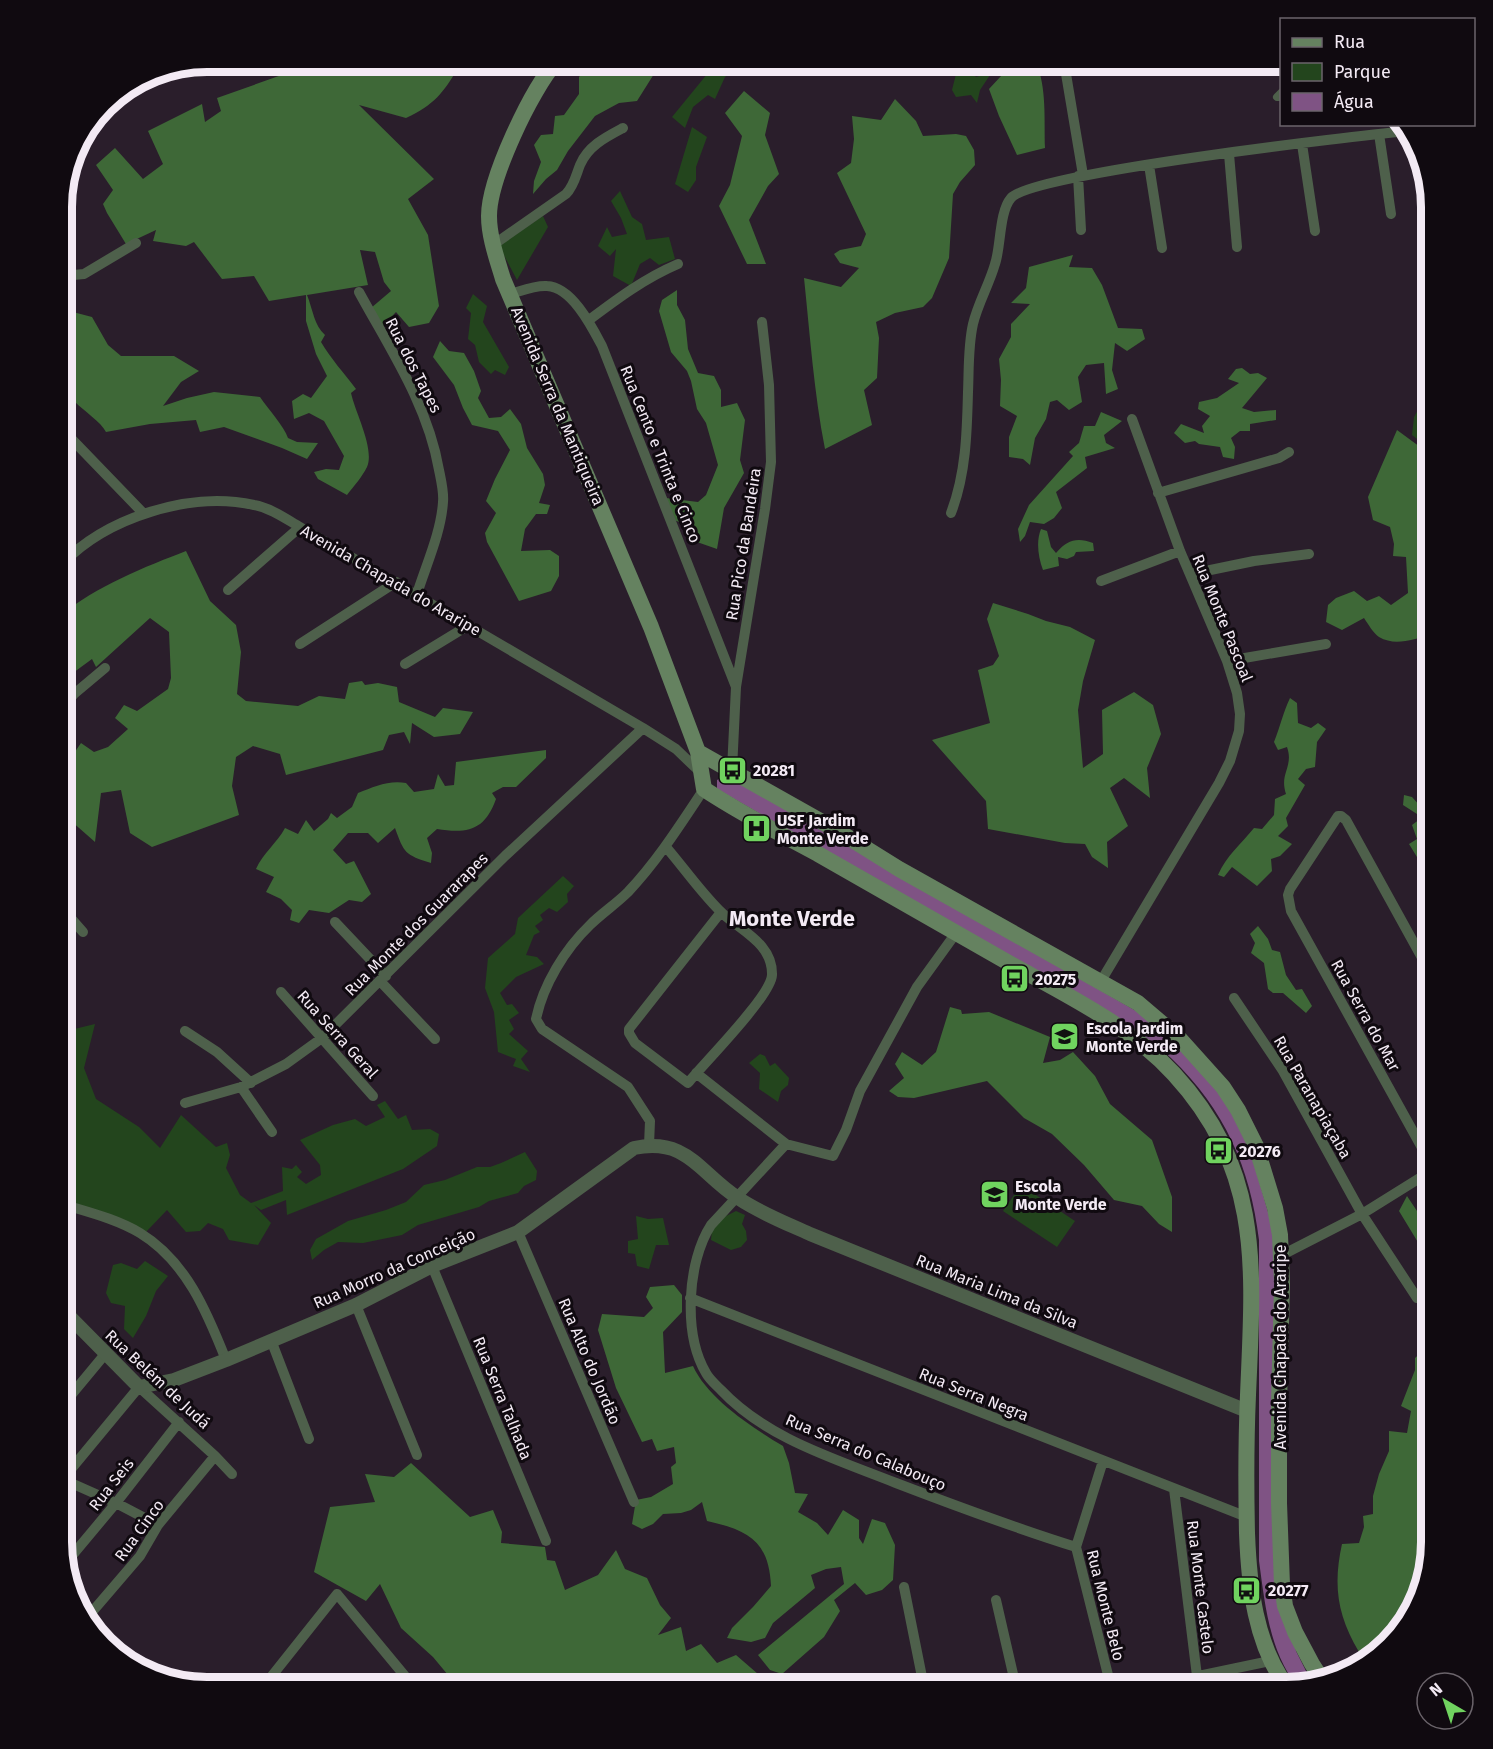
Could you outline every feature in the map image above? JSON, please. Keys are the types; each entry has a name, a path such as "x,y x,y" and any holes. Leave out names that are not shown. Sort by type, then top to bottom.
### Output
{"main road":[{"name":"Avenida Serra da Mantiqueira","path":"549,72 539,86 510,143 494,187 489,218 494,245 510,294 638,596 698,752"},
{"name":"Avenida Chapada do Araripe","path":"698,752 899,869 1138,1003 1179,1038 1223,1087 1247,1127 1263,1164 1275,1208 1282,1255 1279,1403 1282,1585 1295,1632 1318,1673"},
{"path":"698,752 702,781"},
{"name":"Avenida Chapada do Araripe","path":"702,781 737,811 1118,1026 1154,1053 1196,1101 1217,1131 1232,1164 1244,1203 1250,1246 1252,1284 1247,1411 1247,1517 1250,1586 1270,1661 1280,1677"}],"street":[{"path":"1065,72 1081,176 1081,230"},
{"path":"494,245 566,195 588,152 602,140 623,128"},
{"path":"951,513 963,470 968,410 969,346 973,323 996,264 1006,206 1010,200 1019,193 1081,176 1398,132"},
{"path":"1379,134 1391,214"},
{"path":"1302,144 1315,231"},
{"path":"1229,154 1237,247"},
{"path":"1149,165 1162,248"},
{"path":"72,275 84,274 136,243"},
{"path":"589,320 627,292 678,264"},
{"name":"Rua Cento e Trinta e Cinco","path":"510,294 546,286 557,288 573,301 589,320 606,356 736,687"},
{"name":"Rua dos Tapes","path":"359,292 418,401 437,457 443,500 441,519 417,594"},
{"name":"Rua Pico da Bandeira","path":"732,770 736,687 771,462 769,385 762,322"},
{"name":"Rua Monte Pascoal","path":"1101,981 1219,783 1230,761 1239,731 1240,714 1237,693 1227,661 1180,551 1132,419"},
{"path":"72,439 144,514"},
{"path":"1158,493 1278,458 1289,452"},
{"name":"Avenida Chapada do Araripe","path":"72,554 122,522 192,502 255,505 273,511 676,748 702,781"},
{"path":"228,590 300,527"},
{"path":"1101,581 1180,551"},
{"path":"1191,573 1254,561 1309,554"},
{"path":"300,644 396,582"},
{"path":"405,664 469,625"},
{"path":"1227,661 1326,644"},
{"path":"72,698 105,668"},
{"name":"Rua Monte dos Guararapes","path":"185,1103 246,1085 286,1064 322,1038 504,856 643,728"},
{"path":"702,781 666,847 627,892 591,924 570,947 547,988 536,1019 542,1029 628,1087 650,1121 649,1145 669,1147 682,1153 736,1198"},
{"name":"Rua Serra do Mar","path":"1421,955 1374,868 1341,816 1338,816 1290,889 1288,895 1291,911 1421,1146"},
{"path":"666,847 721,912 747,931 762,947 770,963 772,976 766,990 754,1006 688,1083 635,1043 629,1033 633,1022 721,912"},
{"path":"72,919 83,932"},
{"path":"335,922 435,1039"},
{"path":"694,1076 786,1144 833,1156 846,1130 860,1091 917,987 956,933"},
{"name":"Rua Serra Geral","path":"281,992 373,1096"},
{"name":"Rua Paranapiaçaba","path":"1234,998 1283,1071 1362,1214 1417,1298"},
{"path":"185,1031 217,1052 246,1085 272,1132"},
{"name":"Rua Serra do Calabouço","path":"786,1144 711,1225 703,1238 690,1298 694,1343 706,1374 726,1396 749,1415 776,1432 827,1455 999,1523 1076,1547"},
{"name":"Rua Morro da Conceição","path":"139,1387 174,1380 226,1360 356,1305 432,1266 518,1232 634,1148 649,1145"},
{"path":"1282,1255 1362,1214 1421,1176"},
{"name":"Rua Maria Lima da Silva","path":"736,1198 810,1234 1247,1411"},
{"path":"72,1207 102,1216 138,1232 162,1248 190,1283 210,1319 226,1360"},
{"name":"Rua Alto do Jordão","path":"518,1232 634,1502"},
{"name":"Rua Serra Talhada","path":"432,1266 546,1541"},
{"name":"Rua Serra Negra","path":"690,1298 1247,1517"},
{"path":"356,1305 417,1455"},
{"name":"Rua Belém de Judá","path":"74,1322 232,1474"},
{"path":"272,1340 309,1439"},
{"path":"72,1394 106,1353"},
{"path":"72,1468 139,1387"},
{"name":"Rua Seis","path":"73,1555 179,1422"},
{"name":"Rua Cinco","path":"92,1612 140,1556 158,1525 215,1456"},
{"name":"Rua Monte Belo","path":"1103,1461 1076,1547 1108,1677"},
{"path":"72,1484 116,1503 158,1525"},
{"name":"Rua Monte Castelo","path":"1174,1489 1198,1677"},
{"path":"904,1587 922,1677"},
{"path":"273,1677 337,1594 405,1677"},
{"path":"996,1600 1014,1677"},
{"path":"1216,1677 1270,1661"}],"green space":[{"path":"290,72 456,72 437,97 424,108 406,118 359,105 434,179 408,199 428,235 439,306 429,323 409,327 396,312 381,328 371,308 391,291 384,282 375,252 360,250 368,285 307,295 316,322 325,335 321,342 356,389 351,393 367,441 369,459 367,467 347,495 318,479 314,472 326,469 339,470 344,456 324,421 309,413 294,419 292,401 303,394 311,398 327,376 316,354 306,321 306,295 269,301 254,276 222,279 194,242 186,246 153,241 156,230 126,244 103,204 113,190 96,165 115,148 143,179 163,164 148,131 202,104 205,122 221,111 217,98"},
{"path":"583,72 653,72 654,74 637,101 619,103 595,116 568,151 557,170 533,194 534,181 541,162 534,145 541,135 553,134 555,116 564,115 579,94 579,77"},
{"path":"709,72 732,72 725,77 715,99 708,95 693,107 685,128 672,117"},
{"path":"972,72 976,77 992,72 980,90 977,103 971,95 956,97 952,90 956,74"},
{"path":"1005,72 1040,72 1045,115 1045,148 1017,155 989,89"},
{"path":"744,91 770,113 765,135 779,174 768,186 749,220 766,264 747,264 719,206 730,185 742,136 725,113"},
{"path":"895,99 916,121 923,136 956,134 966,136 974,150 975,165 953,194 949,258 932,298 923,307 895,313 876,322 879,338 877,378 864,390 872,425 825,449 815,385 804,278 841,287 859,268 840,263 834,254 840,250 861,246 866,234 837,173 851,163 854,139 852,116 881,120"},
{"path":"692,127 707,137 696,167 696,180 688,192 675,184"},
{"path":"620,191 632,217 642,224 646,240 669,237 675,259 659,265 650,258 640,264 631,286 613,276 616,249 610,256 598,246 607,227 612,237 627,234 611,201"},
{"path":"543,216 548,227 517,280 499,246"},
{"path":"1073,255 1069,267 1092,268 1102,285 1118,328 1142,329 1145,339 1127,351 1115,343 1112,370 1118,389 1106,394 1104,363 1086,365 1078,377 1082,402 1069,410 1057,400 1050,402 1046,419 1035,438 1030,465 1023,459 1009,457 1009,437 1017,416 1000,406 999,359 1011,337 1011,324 1030,304 1011,303 1026,288 1029,267"},
{"path":"677,290 677,305 685,320 688,349 698,373 714,376 721,390 721,407 737,403 745,420 740,460 744,473 724,508 717,549 697,542 687,525 674,520 666,498 698,502 706,495 718,465 706,423 697,409 691,381 687,371 671,352 659,311 662,300"},
{"path":"473,294 487,306 483,322 509,367 505,375 495,370 491,374 479,362 475,345 468,339 471,313 466,308"},
{"path":"72,312 92,317 108,345 121,356 174,356 199,371 181,382 163,406 214,392 260,397 288,438 297,442 318,443 307,459 224,427 200,432 196,420 150,424 106,432 75,402 72,406"},
{"path":"440,341 449,351 464,353 481,391 478,398 489,418 501,417 510,409 521,424 527,448 543,474 545,485 539,503 550,505 547,514 536,514 525,529 521,551 550,550 559,556 559,576 551,591 519,601 487,542 485,533 496,513 486,501 510,450 498,431 472,425 454,385 433,357"},
{"path":"1242,368 1250,374 1258,373 1267,378 1242,408 1254,412 1276,410 1276,420 1250,424 1250,431 1240,431 1231,438 1235,447 1234,459 1223,457 1220,447 1199,444 1195,441 1185,443 1174,433 1181,424 1204,433 1202,426 1210,416 1198,409 1199,402 1217,398 1239,383 1228,379 1236,369"},
{"path":"1421,404 1421,442 1412,435 1414,417"},
{"path":"1101,412 1122,421 1104,435 1106,443 1115,448 1085,457 1087,468 1056,492 1062,508 1054,518 1044,524 1030,522 1020,542 1018,529 1029,505 1073,456 1069,452 1079,443 1084,426 1095,426"},
{"path":"1397,430 1421,448 1421,638 1398,642 1385,640 1373,631 1364,618 1342,630 1326,622 1328,605 1336,598 1354,591 1367,601 1379,596 1391,605 1408,593 1406,557 1393,556 1394,544 1390,527 1373,520 1368,497"},
{"path":"1041,529 1047,531 1051,547 1056,553 1064,545 1077,540 1093,543 1094,551 1076,552 1074,556 1067,559 1058,557 1059,566 1043,570 1038,549"},
{"path":"186,551 210,601 236,625 241,652 237,694 246,701 298,706 319,696 345,699 349,683 362,681 365,685 378,683 397,687 399,702 435,717 443,708 473,712 460,734 434,737 412,723 410,744 404,732 389,735 383,750 286,775 280,754 253,746 236,757 232,786 239,815 152,847 130,833 121,790 101,793 95,842 72,822 72,756 81,743 94,752 108,747 128,729 115,718 124,705 137,711 168,689 171,678 169,632 150,618 96,667 92,659 72,674 72,607 89,595 138,570"},
{"path":"993,603 1070,627 1095,640 1083,681 1078,710 1083,768 1103,754 1102,710 1134,692 1153,705 1161,734 1147,768 1150,798 1124,778 1110,788 1128,826 1107,842 1108,868 1092,857 1085,844 1065,843 988,829 986,801 932,740 990,723 978,670 993,665 999,656 987,619"},
{"path":"1290,698 1297,703 1298,723 1311,728 1318,723 1326,729 1317,742 1315,767 1306,769 1298,779 1305,785 1286,818 1288,826 1278,836 1292,844 1280,856 1271,859 1272,871 1257,886 1232,867 1224,877 1218,875 1229,856 1254,828 1262,829 1274,815 1275,799 1286,794 1284,781 1289,754 1287,747 1278,750 1274,742"},
{"path":"546,750 546,758 516,787 503,787 492,793 496,799 492,809 481,823 466,830 437,829 427,838 432,853 431,863 407,852 395,828 378,843 368,833 348,833 333,850 346,864 354,861 371,894 362,902 349,900 329,913 309,910 299,923 290,920 292,910 281,899 266,892 274,877 256,869 285,828 298,834 306,820 314,831 328,819 331,813 337,818 352,807 358,793 381,785 393,782 406,783 414,792 434,789 438,774 445,786 454,785 456,762"},
{"path":"1404,795 1412,797 1421,807 1421,863 1409,844 1417,839 1412,825 1420,819 1417,814 1403,805"},
{"path":"563,876 574,886 567,894 568,902 557,912 549,908 540,915 543,920 535,926 540,932 534,935 526,955 537,957 544,964 516,977 500,993 507,1005 512,1004 519,1013 509,1020 514,1029 509,1034 528,1051 521,1059 530,1072 513,1066 516,1059 498,1052 494,1012 485,988 488,958 515,934 518,918"},
{"path":"1258,926 1268,939 1272,950 1280,952 1286,975 1296,990 1302,989 1312,1006 1306,1013 1283,993 1273,993 1268,989 1264,963 1251,953 1255,943 1250,934"},
{"path":"950,1007 961,1010 962,1014 989,1012 1050,1037 1043,1063 1060,1060 1073,1052 1095,1076 1110,1104 1152,1140 1172,1197 1172,1232 1159,1224 1142,1206 1114,1200 1084,1165 1052,1134 1024,1118 987,1081 914,1098 898,1097 889,1091 904,1078 895,1064 902,1052 922,1065 936,1052"},
{"path":"95,1024 84,1068 96,1099 139,1127 160,1148 181,1115 216,1147 227,1143 230,1155 226,1168 240,1195 251,1203 283,1191 282,1167 292,1169 296,1165 302,1172 297,1177 306,1184 321,1175 320,1165 300,1140 333,1125 355,1119 366,1126 385,1117 377,1105 385,1101 398,1119 406,1115 412,1130 430,1129 439,1134 437,1146 403,1169 287,1215 286,1200 261,1210 254,1205 271,1223 258,1245 229,1240 223,1229 208,1223 200,1231 186,1232 167,1210 146,1232 72,1202 72,1030"},
{"path":"760,1054 765,1056 770,1066 775,1063 789,1078 788,1085 781,1091 778,1102 759,1089 760,1073 749,1063"},
{"path":"525,1152 537,1171 536,1180 524,1186 518,1193 418,1225 402,1235 363,1243 338,1242 312,1260 310,1250 316,1239 348,1221 406,1202 424,1185 445,1180 477,1167 490,1167"},
{"path":"1021,1185 1075,1221 1057,1247 1003,1211"},
{"path":"1407,1196 1421,1217 1421,1257 1417,1251 1419,1244 1399,1211"},
{"path":"736,1211 745,1215 742,1224 747,1240 741,1247 731,1250 711,1240 712,1229 724,1217"},
{"path":"636,1216 648,1219 663,1218 669,1245 656,1245 649,1269 637,1266 635,1254 628,1253 628,1241 638,1239"},
{"path":"145,1261 168,1276 156,1291 146,1316 133,1338 124,1329 125,1306 111,1303 106,1293 113,1265 121,1263 137,1269"},
{"path":"674,1285 682,1295 682,1312 663,1332 665,1373 693,1366 709,1390 732,1412 783,1446 795,1493 808,1494 798,1512 817,1523 828,1535 843,1510 859,1520 859,1538 863,1544 872,1519 885,1523 895,1545 893,1580 882,1590 866,1595 855,1583 834,1600 840,1611 824,1637 782,1674 770,1670 758,1655 844,1584 841,1567 826,1569 811,1575 815,1588 773,1623 765,1638 751,1642 727,1638 732,1628 771,1586 766,1558 761,1548 745,1534 707,1521 702,1502 691,1510 663,1514 653,1524 642,1529 632,1524 636,1500 651,1497 673,1484 671,1467 676,1463 674,1447 657,1451 652,1439 642,1442 616,1388 598,1330 602,1314 644,1317 653,1308 646,1297 650,1287"},
{"path":"1421,1352 1420,1560 1414,1585 1403,1610 1381,1637 1357,1657 1359,1652 1346,1625 1339,1600 1339,1559 1342,1544 1359,1543 1364,1527 1363,1516 1373,1514 1373,1496 1389,1451 1389,1431 1407,1433 1411,1411 1401,1406 1415,1370 1415,1358"},
{"path":"411,1463 470,1517 493,1510 502,1532 501,1543 545,1547 547,1560 555,1561 565,1590 598,1575 616,1550 625,1569 647,1578 660,1605 671,1618 658,1635 681,1627 686,1651 701,1644 717,1663 736,1655 763,1677 450,1677 433,1657 401,1628 380,1584 366,1601 314,1572 330,1507 375,1502 365,1474 394,1477"}],"water":[{"path":"727,775 1138,1012 1172,1040 1222,1095 1248,1142 1274,1233 1274,1480 1296,1651 1308,1675 1291,1677 1288,1672 1274,1642 1264,1594 1259,1561 1259,1240 1249,1188 1232,1141 1220,1119 1190,1078 1151,1041 1115,1017 717,789 717,780"}],"place":[{"name":"20281","path":"732,770"},
{"name":"USF Jardim Monte Verde","path":"756,829"},
{"name":"20275","path":"1014,979"},
{"name":"Escola Jardim Monte Verde","path":"1065,1037"},
{"name":"20276","path":"1218,1151"},
{"name":"Escola Monte Verde","path":"994,1195"},
{"name":"20277","path":"1247,1590"}],"district":[{"name":"Monte Verde","path":"792,918"}]}
